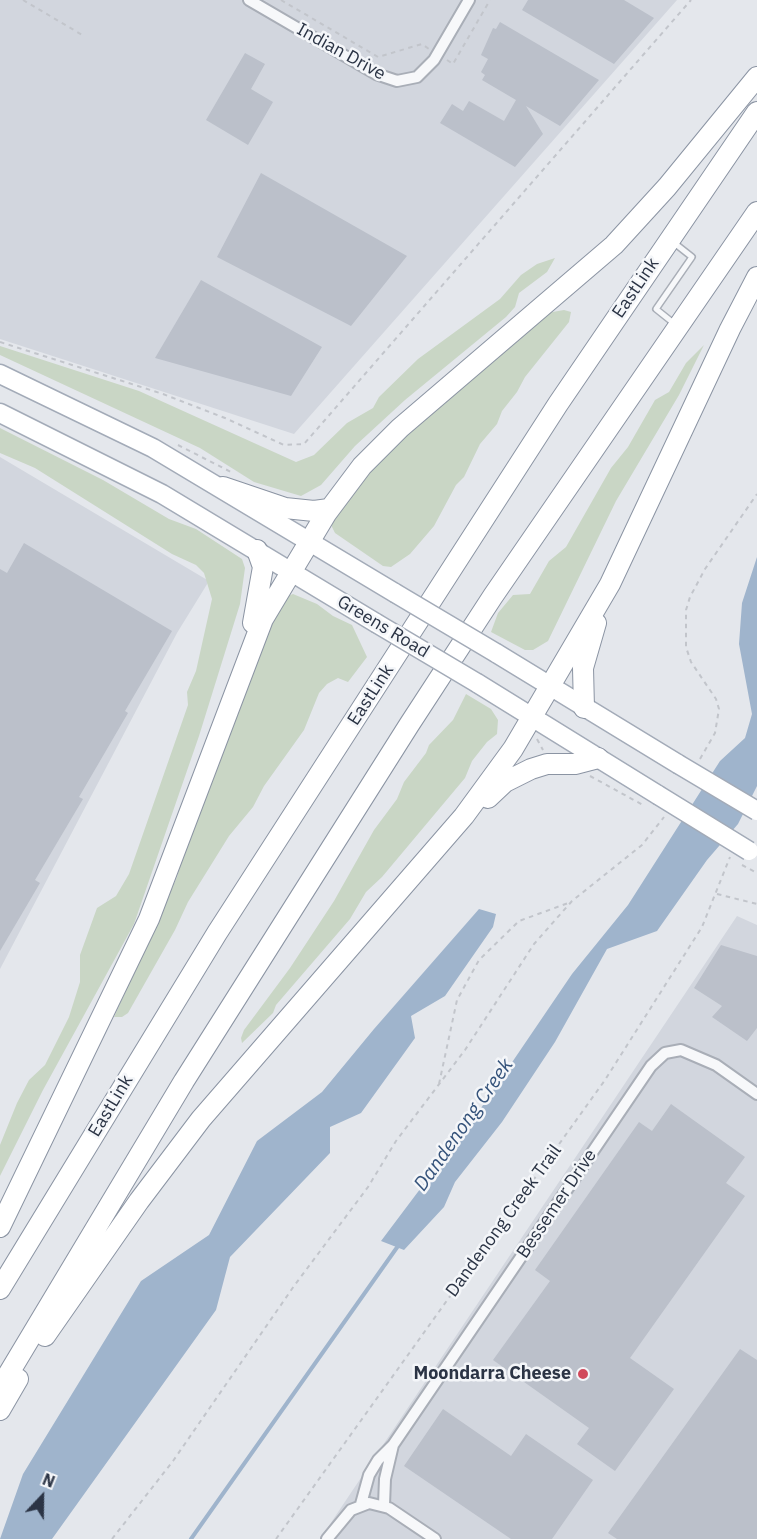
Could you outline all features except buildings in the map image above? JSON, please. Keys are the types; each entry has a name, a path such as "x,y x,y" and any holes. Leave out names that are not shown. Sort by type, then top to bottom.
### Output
{"highway":[{"path":"0,1227 142,936 263,619 329,509 362,466 400,428 614,245 667,187 757,77"},
{"name":"EastLink","path":"0,1289 223,924 558,404 757,112"},
{"path":"0,1388 85,1242 261,955 494,596 757,212"},
{"path":"0,1410 66,1302 174,1153 249,1062 321,984 464,816 502,766 610,584 730,329 757,277"},
{"path":"223,487 285,508 314,511 329,509"},
{"path":"241,672 262,587 263,567 257,550"},
{"path":"584,708 583,668 610,584"},
{"path":"464,816 505,782 524,772 547,764 575,764 598,758"}],"main road":[{"name":"Greens Road","path":"0,374 144,443 223,487 757,812"},
{"name":"Greens Road","path":"0,413 162,494 257,550 658,795 749,857"}],"street":[{"name":"Indian Drive","path":"249,0 376,74 397,81 417,77 437,54 469,0"},
{"name":"Bessemer Drive","path":"361,1504 369,1475 378,1460 393,1445 651,1065 665,1053 681,1050 716,1065 757,1094"},
{"name":"Bessemer Drive","path":"384,1505 385,1479 393,1445"},
{"path":"327,1539 341,1519 361,1504 384,1505 435,1539"}],"lane":[{"path":"669,240 692,257 656,309 678,326"}],"path":[{"path":"23,0 84,36"},
{"path":"281,0 378,57 422,44 453,64 490,0"},
{"path":"0,342 107,374 244,425 285,445 304,444 691,0"},
{"path":"699,761 715,733 719,709 716,699 691,662 686,647 686,610 690,597 705,569 757,494"},
{"path":"112,1539 173,1461 294,1286 438,1087 534,944 572,901 642,845 665,814"},
{"path":"749,857 757,873"},
{"name":"Dandenong Creek Trail","path":"276,1539 605,1080 702,927 717,894 757,904"},
{"path":"438,1087 457,1000 479,960 519,921 572,901"}],"shaded area":[{"path":"0,0 677,0 294,434 0,339"},
{"path":"0,457 209,581 177,633 0,969"},
{"path":"737,916 757,925 757,1539 320,1539"}],"green space":[{"path":"555,258 547,272 519,293 515,307 506,317 405,400 355,446 321,485 301,496 254,482 200,448 0,355 0,346 139,391 296,462 314,455 347,423 373,408 379,397 418,359 500,299 521,275 537,264"},
{"path":"564,310 571,312 569,322 525,377 502,411 497,424 480,444 464,477 456,485 434,526 410,554 391,567 383,566 335,533 332,527 332,517 355,479 527,333 547,313"},
{"path":"704,345 679,395 616,501 548,641 533,650 525,650 491,632 498,613 513,595 530,594 549,561 566,547 611,468 628,447 655,400 669,392 686,363"},
{"path":"0,428 103,480 169,519 196,529 242,559 245,568 240,604 199,736 134,924 43,1090 0,1176 0,1145 17,1103 29,1080 45,1065 69,1017 80,982 80,955 97,908 116,896 129,874 188,705 187,692 196,671 212,599 204,573 196,565 172,554 35,468 0,453"},
{"path":"293,594 317,604 333,616 352,625 367,657 348,682 338,678 327,684 319,693 304,730 264,786 253,807 229,836 188,902 175,930 128,1013 122,1017 114,1017 177,877 187,841 264,635 285,597"},
{"path":"466,694 491,709 498,720 497,734 487,742 472,761 465,778 382,877 366,892 350,919 276,1005 273,1013 242,1043 244,1030 290,968 334,901 374,830 397,799 404,782 426,753 429,745 453,720"}],"water":[{"path":"757,557 757,786 738,824 707,860 657,931 607,949 555,1042 502,1122 455,1182 444,1207 404,1250 381,1241 481,1108 572,974 628,905 720,761 745,738 752,714 739,644 742,603"},
{"path":"479,909 496,914 493,927 445,996 411,1016 415,1038 361,1113 330,1127 330,1153 230,1257 216,1310 52,1539 0,1539 23,1474 141,1281 209,1235 257,1141 322,1092"}],"waterway":[{"name":"Dandenong Creek","path":"191,1539 398,1246"}],"place":[{"name":"Moondarra Cheese","path":"583,1374"}]}
